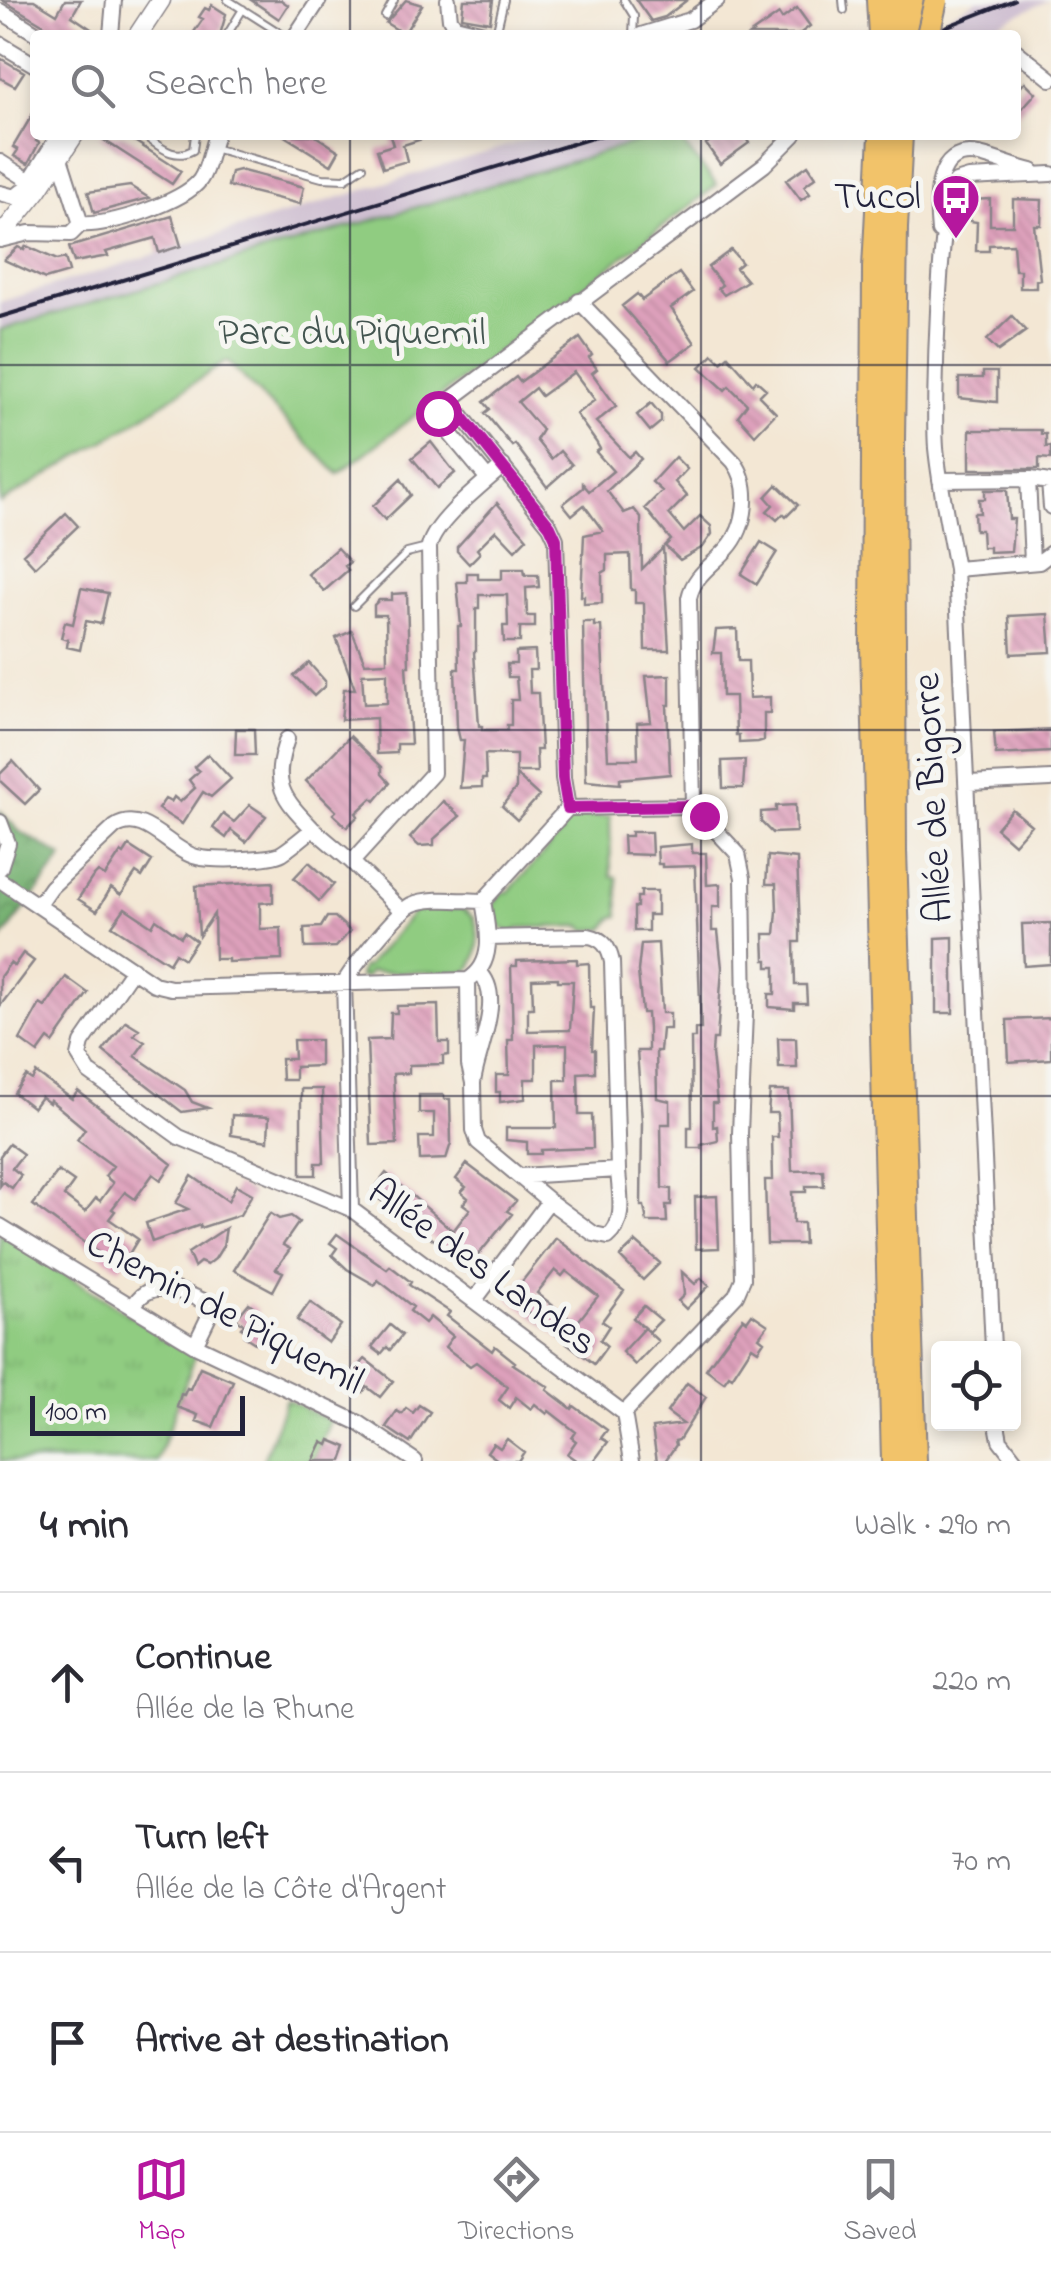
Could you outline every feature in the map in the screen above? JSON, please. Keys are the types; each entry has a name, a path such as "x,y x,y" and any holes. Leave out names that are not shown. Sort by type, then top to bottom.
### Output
{"highway":[{"path":"878,0 880,30"},
{"path":"893,30 897,0"},
{"path":"914,30 918,0"},
{"path":"929,30 936,0"},
{"path":"872,140 915,1461"},
{"path":"874,268 881,140"},
{"path":"894,1461 872,646 902,140"},
{"path":"896,228 910,140"}],"street":[{"path":"111,30 114,0"},
{"path":"141,30 161,0"},
{"path":"299,30 319,0"},
{"path":"448,0 450,19 455,26 472,30"},
{"path":"692,28 718,0"},
{"path":"30,62 0,43 7,15 31,30"},
{"path":"1021,55 1051,79"},
{"path":"0,238 56,140"},
{"path":"0,193 15,197 33,185 60,158 71,140"},
{"path":"488,479 439,420 439,410 773,158 789,140"},
{"path":"0,238 29,233 71,234 82,224 98,224 176,200 202,178 212,147"},
{"path":"971,154 1049,174"},
{"name":"Allée de Bigorre","path":"942,246 938,218 940,176 953,160 971,154"},
{"path":"60,158 82,224"},
{"path":"0,162 33,185"},
{"path":"974,178 1049,174"},
{"name":"Allée de Bigorre","path":"974,178 961,179 951,188 942,246 935,428 956,569 994,1341"},
{"path":"579,301 734,462 742,475 745,504 735,537 695,581 689,598 693,806 738,854 743,878 743,1279 736,1295 624,1413 632,1461"},
{"path":"449,400 550,526 556,539 563,778 568,808"},
{"path":"352,862 426,784 434,768 431,538 503,466"},
{"path":"1028,479 1032,562"},
{"path":"940,480 1049,482 1051,507"},
{"path":"956,569 1032,562 1051,554"},
{"path":"287,739 279,764 280,788 287,802 403,912"},
{"path":"968,783 1051,779"},
{"path":"350,1209 344,983 356,964 403,912 420,903 482,901 568,808 693,806"},
{"path":"39,904 51,886 126,821 140,823 188,854 204,858 273,856 313,829"},
{"path":"0,822 8,843 0,868"},
{"path":"0,880 154,984 171,988 473,976"},
{"path":"482,901 488,938 484,963 473,976 469,1065 475,1136 549,1201 594,1234 608,1238 619,1222 612,962 608,949 600,939 589,936 488,938"},
{"name":"Allée des Landes","path":"133,968 82,1043 79,1056 85,1068 180,1137 350,1209 624,1413"},
{"path":"521,1176 618,1170"},
{"path":"474,1301 549,1201"},
{"name":"Chemin de Piquemil","path":"0,1226 195,1345 359,1423 415,1461"},
{"path":"133,1308 144,1294 166,1288 214,1306 195,1345"},
{"path":"998,1431 1000,1440 1016,1461"}],"lane":[{"path":"228,0 275,30"},
{"path":"385,16 394,0"},
{"path":"495,30 504,0"},
{"path":"624,0 634,16 636,30"},
{"path":"843,0 844,10"},
{"path":"232,30 244,10"},
{"path":"151,140 174,155 184,156 212,147 322,178 345,179 364,167"},
{"path":"193,150 194,140"},
{"path":"971,154 974,178"},
{"path":"354,606 407,553 429,548"}],"shaded area":[{"path":"978,0 1049,0 985,30 944,30 947,15"},
{"path":"526,140 644,140 0,330 0,302"}],"green space":[{"name":"Parc du Piquemil","path":"644,140 680,140 717,185 338,474 227,361 121,431 0,503 0,330"},
{"path":"0,811 19,831 63,857 0,942"},
{"path":"610,816 611,876 617,877 619,916 604,929 518,928 515,933 502,927 492,907 502,892 508,892 562,833 561,826 578,817"},
{"path":"462,908 474,918 478,939 475,960 467,972 370,972 365,978 359,977 362,967 416,909"},
{"path":"0,1233 195,1356 157,1461 0,1461"},
{"path":"286,1399 330,1421 313,1461 263,1461"}],"building":[{"path":"2,0 34,0 57,14 65,0 81,0 72,16 93,30 53,30"},
{"path":"251,0 281,0 288,5 279,19"},
{"path":"406,0 422,5 406,30 386,23"},
{"path":"464,0 493,0 490,22 462,17"},
{"path":"636,0 687,0 665,17 651,21"},
{"path":"212,5 226,14 221,30 195,30 205,8 209,10"},
{"path":"797,8 810,26 805,30 756,30 779,14 782,19"},
{"path":"0,58 24,72 15,86 0,78"},
{"path":"1025,82 1036,93 1021,110 1021,86"},
{"path":"30,118 30,140 39,143 28,164 14,156 18,150 13,147"},
{"path":"104,140 133,140 181,171 172,184"},
{"path":"291,140 322,140 339,151 331,165"},
{"path":"392,140 419,140 403,145 407,161 383,168 377,150 393,145"},
{"path":"711,140 749,143 720,164 706,144"},
{"path":"808,165 816,177 804,186 810,194 801,200 786,180"},
{"path":"239,170 304,187 300,204 228,186 231,172"},
{"path":"130,186 149,198 94,213 88,192"},
{"path":"990,199 990,225 1013,225 1013,199 1042,200 1041,225 1034,225 1040,279 1036,280 1036,288 1020,288 1013,244 989,245 989,251 976,251 977,222 970,221 971,200"},
{"path":"172,216 181,246 159,253 155,238 106,252 108,256 74,262 69,247"},
{"path":"26,246 57,260 65,258 69,272 45,279 4,260 18,247 24,250"},
{"path":"731,250 742,263 736,268 747,281 724,295 718,288 722,285 708,267"},
{"path":"679,273 693,292 671,308 695,343 670,361 622,306 637,294 642,300"},
{"path":"1012,316 1026,331 998,351 987,340"},
{"path":"580,338 597,369 592,373 616,406 596,422 629,457 635,452 641,459 607,491 624,513 634,509 641,518 642,569 663,548 669,650 645,650 644,603 635,603 635,590 631,590 630,554 607,555 607,570 602,573 602,603 584,604 581,596 584,535 603,531 584,505 572,515 563,504 583,484 589,491 613,471 596,452 600,449 576,414 595,400 574,372 541,396 535,388 518,402 542,430 536,440 551,459 560,451 572,465 547,487 515,444 512,446 485,413 490,409 484,402 516,377 520,382"},
{"path":"713,354 721,362 728,356 753,384 756,380 766,389 759,396 776,413 755,435 738,416 747,404 729,386 725,390 700,367"},
{"path":"983,372 997,372 997,402 959,398 959,378 983,378"},
{"path":"651,403 661,415 661,422 650,431 637,415"},
{"path":"970,430 1041,430 1041,434 1046,434 1046,447 1051,446 1051,459 1039,458 1039,469 970,469"},
{"path":"431,442 455,473 437,488 412,458"},
{"path":"675,457 687,469 675,482 687,496 669,514 684,532 700,516 711,526 712,534 703,547 680,560 665,546 671,540 645,508 662,491 652,482"},
{"path":"401,479 411,495 385,520 373,506"},
{"path":"777,485 798,505 777,520 767,511 773,505 766,497"},
{"path":"985,490 1007,490 1009,519 1014,519 1011,551 989,552 989,547 982,547 974,513 980,513 979,499 985,499"},
{"path":"497,503 527,538 515,550 496,530 477,549 480,553 469,564 457,547"},
{"path":"66,513 78,526 35,567 23,554"},
{"path":"761,542 777,552 757,584 741,574"},
{"path":"337,548 350,562 345,566 348,570 324,591 308,574"},
{"path":"502,569 524,569 525,575 538,575 539,587 526,588 527,616 535,616 535,627 520,627 520,642 504,642 507,595 479,595 474,652 479,726 482,730 507,730 507,725 511,725 511,700 518,700 516,677 508,677 507,664 516,664 516,652 535,651 536,670 529,670 530,693 538,693 541,750 536,750 537,772 516,772 516,755 485,754 486,779 482,779 482,787 460,788 464,740 460,740 457,727 455,669 459,669 461,626 457,582 467,582 467,573 478,573 478,579 502,579"},
{"path":"81,588 108,593 101,624 86,621 80,650 67,647 68,640 61,638 65,622 73,624"},
{"path":"407,593 411,744 397,744 397,753 377,754 376,718 341,720 344,689 355,689 336,638 352,631 365,663 387,662 386,615 374,615 374,605 379,600 392,600 392,594","holes":["387,673 387,703 364,704 362,674"]},
{"path":"1048,614 1051,652 1011,654 1009,616"},
{"path":"583,622 601,626 608,759 638,759 637,723 651,722 646,676 670,675 670,774 620,779 620,784 586,781"},
{"path":"737,629 738,661 748,661 749,698 770,697 770,713 764,713 764,740 758,742 739,743 735,696 722,696 721,653 713,653 716,630"},
{"path":"309,663 325,681 314,696 294,676"},
{"path":"236,729 254,729 255,755 235,755"},
{"path":"1051,729 1051,752 996,755 994,732"},
{"path":"350,736 382,767 382,774 390,783 375,801 372,798 356,813 358,816 347,827 306,781"},
{"path":"208,754 231,779 211,797 203,792 182,824 158,809 165,799 171,802 174,797 180,802 195,788 189,780 199,771 194,767"},
{"path":"745,760 743,788 723,788 722,761"},
{"path":"13,761 39,790 25,804 0,781 0,774"},
{"path":"516,775 539,796 517,820 502,806 516,788"},
{"path":"443,801 460,816 434,839 434,845 419,846 410,838"},
{"path":"250,805 266,816 246,842 231,830 226,838 213,828 223,814 234,822"},
{"path":"795,805 796,832 772,833 761,822 761,812"},
{"path":"1012,809 1031,825 1014,844 996,828"},
{"path":"631,832 651,832 652,855 624,854 623,836 631,836"},
{"path":"692,844 692,853 706,853 707,885 720,884 720,907 712,907 712,931 718,931 722,968 717,1039 713,1039 712,1054 717,1103 713,1103 713,1127 717,1126 718,1141 701,1148 688,1148 688,1127 692,1127 691,1038 695,1038 695,1029 701,1029 695,866 662,867 658,864 657,847"},
{"path":"129,846 152,861 142,877 136,873 121,895 111,888 97,911 78,899 92,878 98,872 105,876"},
{"path":"768,856 797,859 800,942 794,942 795,985 806,985 807,1003 794,1003 794,1009 769,1007 769,994 775,994 775,967 768,967 765,960 764,934 775,934 777,911 776,884 766,884"},
{"path":"309,862 334,884 319,901 294,878"},
{"path":"273,882 273,902 260,903 260,929 281,928 282,960 215,959 214,914 199,936 196,886"},
{"path":"641,891 657,891 657,915 648,915 648,931 634,931 634,907"},
{"path":"125,908 152,926 156,919 181,937 184,932 196,941 184,959 175,953 169,963 112,926"},
{"path":"327,917 335,917 350,931 336,947 305,948 304,928 321,927"},
{"path":"1051,923 1051,964 1024,966 1022,924"},
{"path":"953,937 953,1013 936,1013 936,938"},
{"path":"658,943 662,1013 670,1013 670,1029 662,1029 660,1051 656,1051 657,1098 670,1101 670,1124 661,1124 662,1188 671,1189 671,1205 666,1205 667,1222 647,1222 641,1206 642,1121 637,1051 648,1051 648,1029 647,1013 642,1013 638,971 641,944"},
{"path":"23,953 34,961 0,1006 0,977"},
{"path":"577,959 577,964 589,963 595,1072 578,1073 579,1115 592,1115 593,1148 527,1154 527,1142 506,1140 506,1128 556,1128 555,1080 567,1080 567,1044 536,1045 536,1079 525,1079 525,1099 500,1102 496,1075 509,1075 508,1040 513,1040 511,966 517,966 517,961","holes":["532,979 573,981 570,1030 528,1031 528,1008 533,1008"]},
{"path":"66,977 88,993 53,1043 48,1039 38,1053 20,1040 40,1004 45,1007"},
{"path":"438,1005 439,1042 449,1042 449,1055 443,1056 443,1064 409,1065 409,1073 393,1074 397,1144 371,1145 367,1040 390,1039 391,1013 397,1013 397,1006"},
{"path":"1051,1018 1051,1059 1009,1062 1007,1020"},
{"path":"126,1021 139,1029 134,1035 145,1042 135,1056 185,1090 192,1102 208,1108 182,1112 103,1051"},
{"path":"778,1038 796,1038 797,1068 779,1068"},
{"path":"293,1040 320,1040 320,1066 295,1067 295,1080 282,1080 281,1059 294,1059"},
{"path":"36,1073 72,1099 78,1091 172,1164 161,1180 153,1174 135,1199 125,1192 112,1209 115,1211 109,1219 138,1239 120,1269 33,1205 58,1171 74,1182 64,1196 85,1212 96,1198 100,1201 113,1183 105,1176 113,1166 77,1140 85,1129 50,1100 49,1103 41,1097 33,1108 14,1093 26,1076 32,1080"},
{"path":"301,1089 322,1089 324,1163 316,1163 316,1175 301,1175"},
{"path":"770,1091 789,1091 792,1171 823,1170 824,1186 806,1186 806,1192 792,1192 793,1223 803,1223 804,1244 767,1244 765,1180 773,1180 772,1137 778,1137 777,1113 768,1113"},
{"path":"419,1095 444,1095 444,1099 450,1099 451,1143 446,1159 420,1160 419,1137 434,1137 434,1113 419,1113"},
{"path":"232,1115 269,1117 268,1141 231,1135"},
{"path":"9,1144 23,1154 12,1168 21,1175 12,1188 3,1182 0,1186 0,1156"},
{"path":"467,1164 516,1201 507,1211 512,1214 469,1266 371,1193 386,1173 453,1231 470,1209 463,1204 468,1198 461,1192 466,1187 456,1179"},
{"path":"192,1176 228,1201 236,1185 252,1194 240,1215 152,1242 146,1223 188,1209 176,1203"},
{"path":"717,1196 719,1248 696,1249 695,1197"},
{"path":"270,1213 279,1219 291,1216 299,1222 283,1245 290,1249 276,1269 283,1272 273,1291 234,1270"},
{"path":"226,1228 223,1246 215,1259 194,1267 188,1253"},
{"path":"337,1234 387,1269 390,1266 411,1282 409,1285 450,1312 447,1316 492,1351 495,1346 572,1409 574,1406 607,1430 601,1438 608,1442 594,1461 577,1461 567,1454 576,1441 572,1438 576,1432 549,1411 547,1414 535,1404 531,1409 516,1397 509,1408 499,1400 508,1387 476,1362 470,1366 445,1347 453,1336 430,1317 425,1323 410,1311 413,1307 378,1280 375,1285 347,1269 332,1255 337,1248 330,1243"},
{"path":"556,1238 624,1291 602,1321 609,1326 600,1340 607,1346 594,1364 509,1298","holes":["555,1270 562,1276 566,1271 598,1296 576,1324 537,1293"]},
{"path":"636,1242 660,1263 643,1280 620,1257"},
{"path":"682,1272 695,1284 701,1278 709,1286 686,1309 678,1301 684,1295"},
{"path":"310,1302 341,1325 328,1343 297,1320"},
{"path":"249,1303 258,1310 255,1315 269,1325 255,1343 244,1336 244,1324 236,1319"},
{"path":"644,1306 661,1320 649,1332 633,1318"},
{"path":"752,1314 768,1325 759,1337 764,1341 758,1350 752,1346 732,1377 729,1375 724,1382 706,1369 743,1318 747,1321"},
{"path":"390,1325 402,1335 390,1350 387,1347 381,1354 372,1347"},
{"path":"644,1328 658,1341 635,1365 622,1352"},
{"path":"365,1359 393,1381 380,1397 367,1387 363,1392 348,1380"},
{"path":"200,1367 233,1381 213,1427 196,1421 198,1415 177,1407 181,1394 190,1389"},
{"path":"687,1383 706,1397 665,1461 657,1461 652,1428 683,1424 667,1412"},
{"path":"419,1405 430,1412 410,1443 386,1427 397,1411 402,1414 406,1408 413,1413"},
{"path":"507,1439 524,1452 518,1461 499,1461 487,1452 493,1443 500,1448"},
{"path":"330,1440 347,1447 342,1461 313,1461 322,1442 328,1445"}],"railway":[{"path":"938,30 1014,0"},
{"path":"0,317 585,140"}],"place":[{"name":"Tucol","path":"956,240"}],"route":[{"path":"438,413 449,400 550,526 556,539 563,778 568,808 693,806 704,816"}]}
